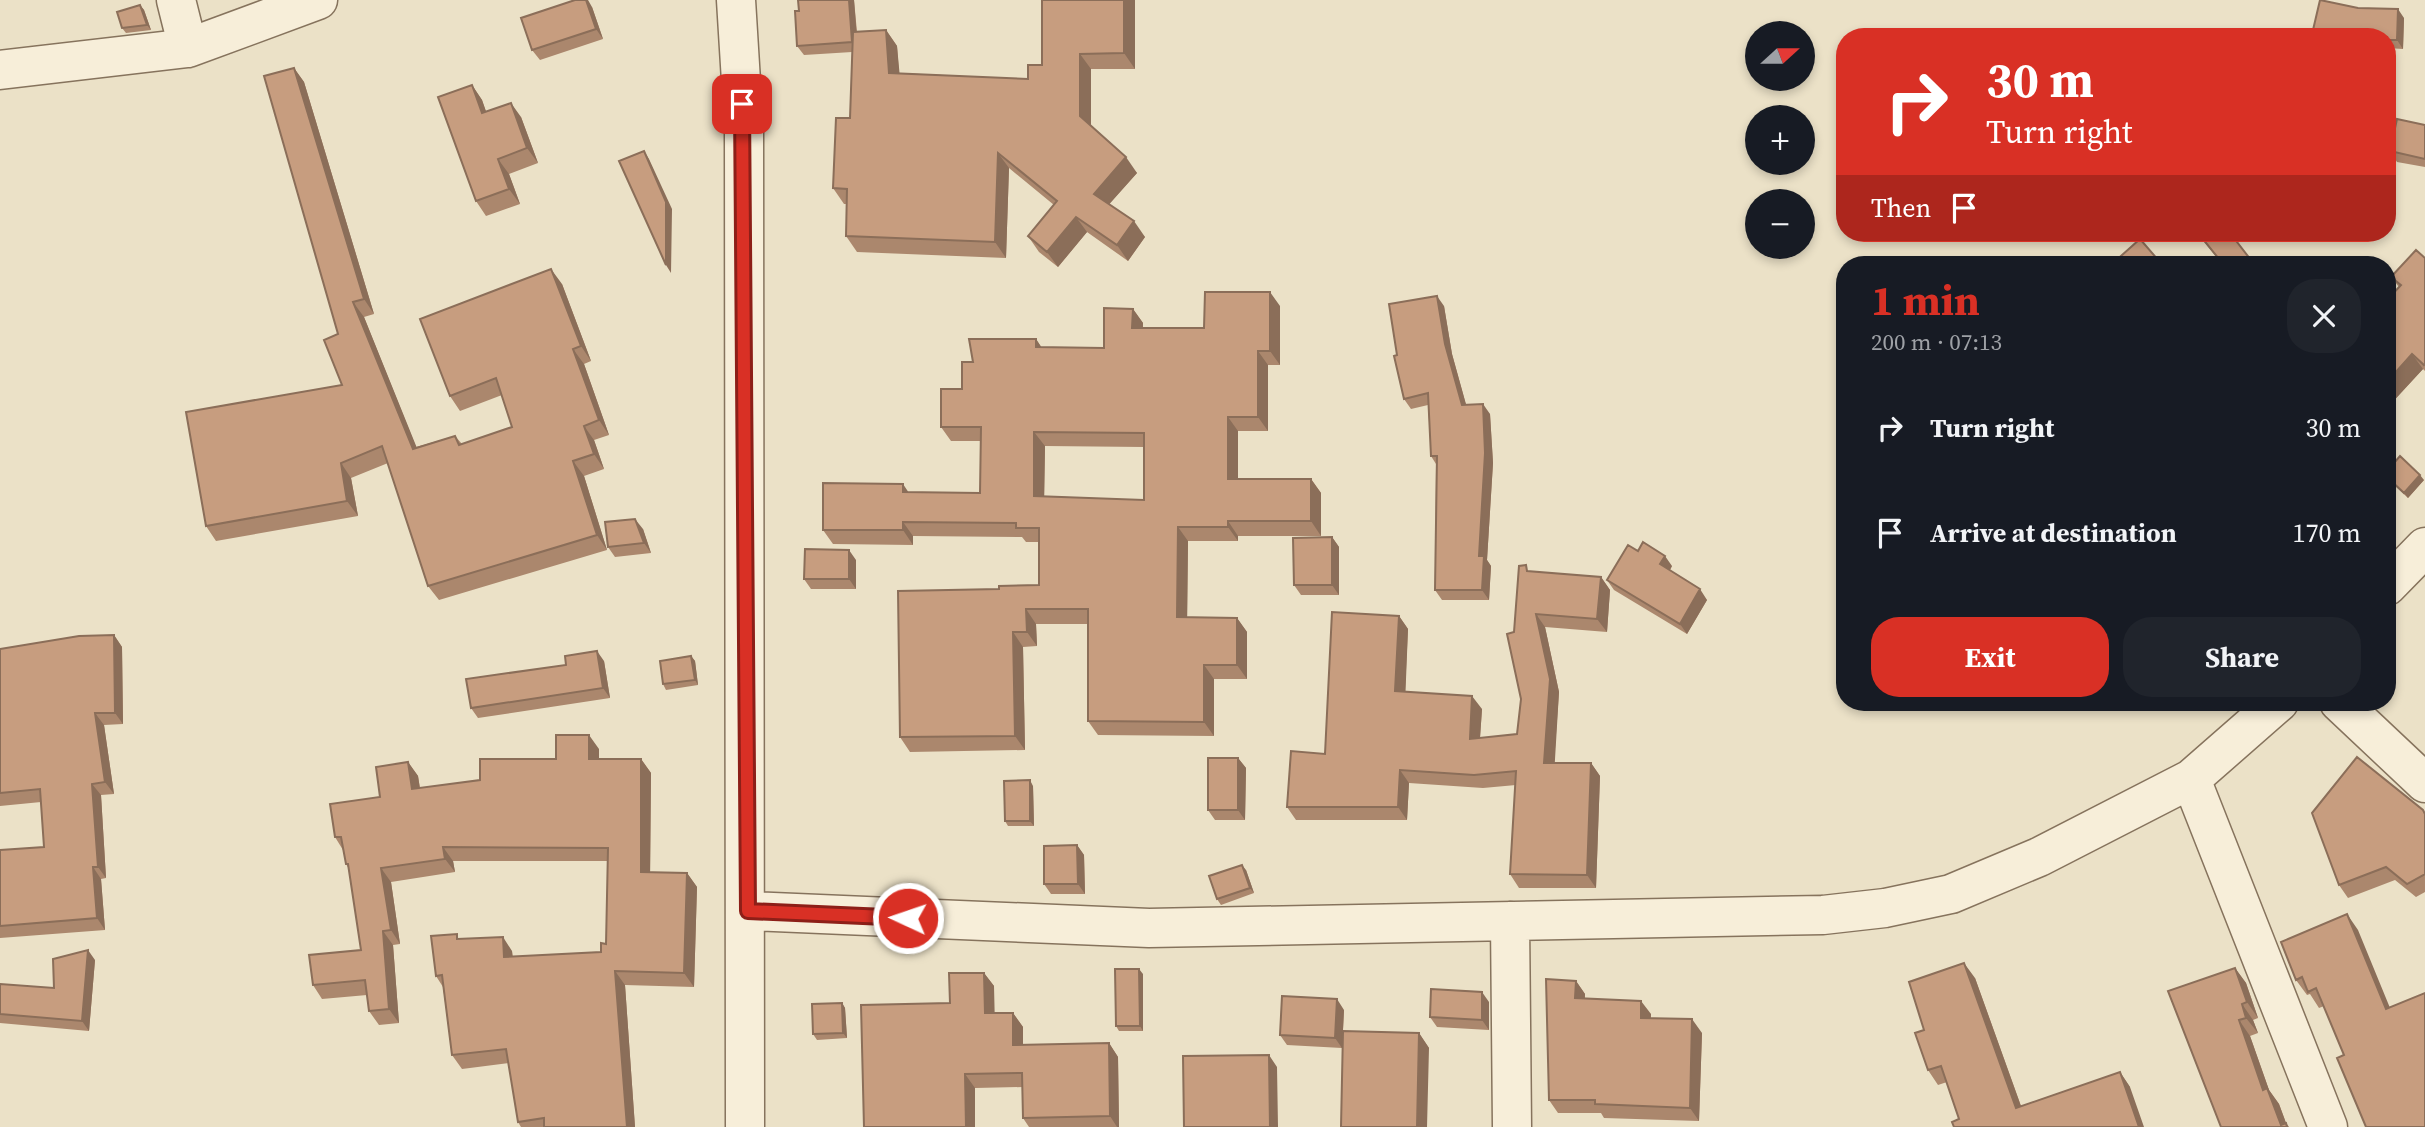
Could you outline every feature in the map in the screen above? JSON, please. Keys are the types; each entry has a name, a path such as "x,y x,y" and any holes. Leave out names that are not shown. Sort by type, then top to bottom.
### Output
{"street":[{"path":"177,0 188,48"},
{"path":"0,70 188,48 318,0"},
{"path":"736,0 744,130 748,911 746,1127"},
{"path":"2396,577 2425,547"},
{"path":"748,911 1149,928 1823,915 1885,908 1951,894 2001,873 2191,779 2269,711"},
{"path":"2349,711 2425,783"},
{"path":"2191,779 2328,1127"},
{"path":"1510,921 1512,1127"}],"building":[{"path":"575,0 586,0 596,29 532,50 521,18"},
{"path":"798,0 849,0 852,42 797,46 795,11 799,11"},
{"path":"1042,0 1124,0 1124,53 1080,54 1080,116 1126,157 1094,194 1134,221 1117,245 1076,217 1047,252 1028,236 1057,201 998,153 995,242 846,236 847,189 833,188 836,118 850,118 853,32 886,30 889,73 1028,79 1028,65 1042,65"},
{"path":"2320,0 2358,8 2398,9 2397,40 2396,28 2313,28"},
{"path":"140,5 147,25 122,28 117,12"},
{"path":"294,68 364,299 353,302 413,449 455,436 459,445 512,427 496,378 450,396 420,319 551,269 581,346 573,349 599,420 584,426 594,454 573,461 597,535 428,586 382,446 341,463 347,501 206,526 186,412 342,385 324,340 338,334 264,76"},
{"path":"472,85 482,113 511,103 527,148 498,159 509,189 476,201 438,97"},
{"path":"2397,119 2425,125 2425,159 2396,152"},
{"path":"644,151 666,202 666,265 619,161"},
{"path":"2137,242 2143,242 2155,256 2121,256"},
{"path":"2205,242 2237,242 2248,256 2217,256"},
{"path":"2416,250 2425,258 2425,364 2412,354 2396,372 2396,290 2401,285 2396,281 2396,272"},
{"path":"1205,292 1270,292 1270,351 1258,351 1258,417 1228,417 1228,479 1311,479 1311,521 1228,521 1228,527 1178,527 1177,617 1237,618 1237,665 1204,665 1204,722 1088,721 1088,609 1026,609 1027,632 1013,632 1015,736 900,737 898,591 999,589 999,586 1039,585 1039,528 1016,528 1016,523 903,522 903,530 823,530 823,483 903,484 903,492 980,493 981,427 941,427 941,389 962,389 962,362 973,362 969,339 1036,339 1036,347 1104,348 1104,308 1133,309 1132,328 1204,328","holes":["1034,432 1144,433 1144,500 1034,496"]},
{"path":"1437,296 1445,344 1462,405 1483,404 1485,453 1479,556 1484,556 1482,590 1435,590 1437,456 1431,456 1428,393 1404,399 1394,356 1397,355 1389,304"},
{"path":"2400,456 2420,475 2404,493 2396,485 2396,461"},
{"path":"635,519 644,543 608,547 605,522"},
{"path":"1332,537 1332,585 1294,585 1293,538"},
{"path":"1643,542 1665,556 1660,564 1700,589 1680,624 1607,580 1628,545 1638,551"},
{"path":"805,549 849,550 849,579 804,579"},
{"path":"1526,565 1527,571 1601,577 1597,619 1536,614 1550,679 1544,763 1591,763 1587,875 1510,874 1516,771 1474,775 1400,770 1398,807 1287,807 1291,751 1325,754 1332,612 1399,616 1395,691 1472,696 1470,739 1517,734 1521,699 1507,634 1514,632 1519,566"},
{"path":"114,635 115,713 95,713 105,782 92,784 98,867 93,867 97,918 0,926 0,850 44,847 40,789 0,793 0,649 79,636"},
{"path":"597,651 603,688 471,708 466,679 566,665 565,656"},
{"path":"691,656 695,680 663,684 660,661"},
{"path":"556,735 589,735 589,759 641,759 641,872 687,873 684,973 615,971 627,1127 544,1127 544,1118 518,1122 506,1049 452,1055 442,975 436,976 431,936 457,934 457,939 503,937 504,957 601,952 601,943 606,944 608,848 443,847 445,859 381,868 391,930 383,931 389,1009 369,1011 365,980 313,985 309,955 361,950 348,864 341,837 335,837 330,804 380,797 376,767 408,762 412,789 480,780 480,759 556,759"},
{"path":"2357,757 2425,814 2425,874 2407,884 2386,867 2339,885 2312,813"},
{"path":"1208,758 1238,758 1238,810 1208,810"},
{"path":"1030,780 1030,821 1005,821 1004,781"},
{"path":"1077,845 1078,884 1044,884 1044,846"},
{"path":"1242,865 1250,888 1217,899 1209,876"},
{"path":"2347,914 2386,1009 2425,993 2425,1127 2366,1127 2337,1058 2344,1055 2316,988 2308,992 2302,977 2296,980 2281,942"},
{"path":"88,950 82,1021 0,1014 0,984 54,988 53,959"},
{"path":"1964,963 2016,1108 2120,1072 2139,1127 1954,1127 1952,1122 1959,1119 1941,1066 1928,1070 1915,1033 1924,1030 1909,982"},
{"path":"2235,968 2247,1002 2242,1004 2246,1018 2239,1020 2263,1090 2267,1088 2281,1125 2286,1123 2287,1127 2221,1127 2168,991"},
{"path":"1115,969 1139,969 1140,1026 1116,1026"},
{"path":"949,973 984,973 985,1013 1013,1013 1013,1045 1109,1043 1110,1116 1023,1118 1022,1073 965,1074 966,1127 864,1127 861,1005 950,1003"},
{"path":"1546,979 1576,981 1575,998 1641,1001 1641,1018 1692,1019 1690,1108 1595,1104 1595,1100 1549,1100"},
{"path":"1431,989 1482,992 1482,1020 1430,1017"},
{"path":"1282,996 1337,999 1335,1038 1280,1035"},
{"path":"842,1003 843,1033 813,1034 812,1004"},
{"path":"1343,1031 1419,1033 1417,1127 1341,1127"},
{"path":"1269,1055 1270,1127 1184,1127 1183,1056"}],"route":[{"path":"742,104 748,911 908,918"}]}
